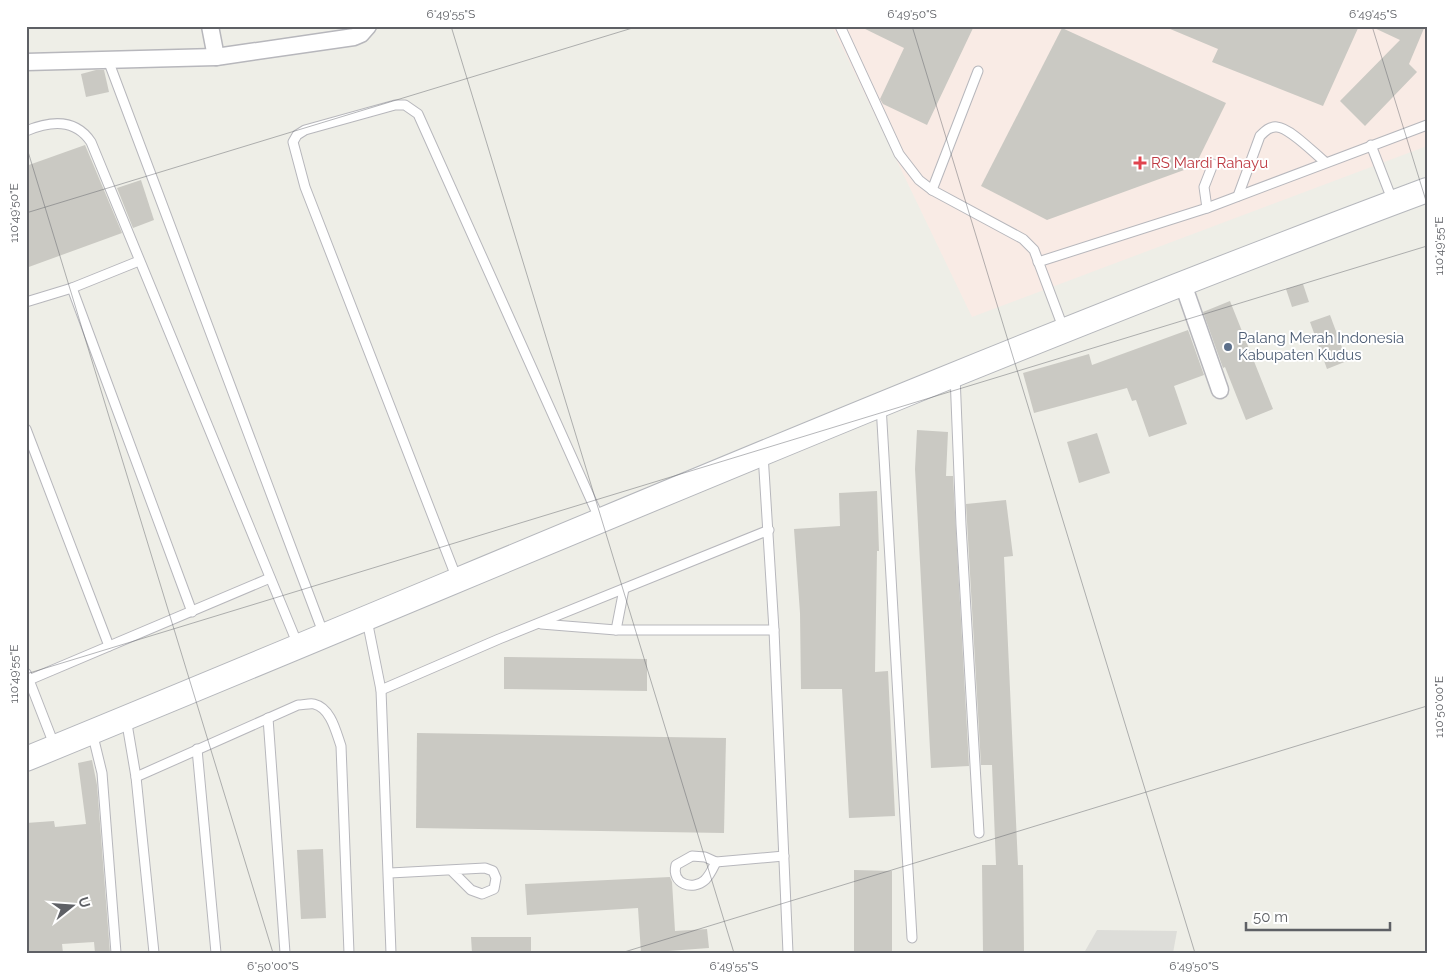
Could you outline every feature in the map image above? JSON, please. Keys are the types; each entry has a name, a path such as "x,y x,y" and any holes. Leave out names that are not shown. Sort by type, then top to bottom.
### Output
{"main road":[{"path":"26,759 324,635 367,620 881,405 955,372 1427,190"}],"street":[{"path":"210,26 216,57"},
{"path":"26,62 216,57 354,37 361,34 368,26"},
{"path":"1183,284 1220,390"}],"lane":[{"path":"840,26 898,154 919,180 932,190 1023,239 1034,250 1064,330"},
{"path":"108,60 324,635"},
{"path":"932,190 978,71"},
{"path":"458,582 305,187 293,142 305,130 395,105 405,105 418,114 437,152 600,521"},
{"path":"26,131 40,125 65,123 77,127 85,133 102,165 139,261 299,647"},
{"path":"1038,262 1207,208 1427,125"},
{"path":"1238,196 1260,136 1267,129 1276,126 1286,129 1325,162"},
{"path":"1371,145 1392,202"},
{"path":"1207,208 1204,188 1213,164"},
{"path":"26,302 72,288 139,261"},
{"path":"72,288 192,612"},
{"path":"955,372 961,525 979,833"},
{"path":"881,405 912,938"},
{"path":"26,430 109,646"},
{"path":"763,454 769,530 788,953"},
{"path":"381,690 769,530"},
{"path":"55,748 27,678 192,612 270,578"},
{"path":"616,630 624,589"},
{"path":"367,620 381,690 390,873 391,953"},
{"path":"538,624 616,630 774,630"},
{"path":"136,776 298,705 314,704 325,710 341,746 349,953"},
{"path":"126,718 136,776 154,953"},
{"path":"268,718 285,953"},
{"path":"92,732 102,773 116,953"},
{"path":"197,750 216,953"},
{"path":"716,862 704,881 694,885 683,884 674,873 676,865 692,856 705,857 716,862 784,856"},
{"path":"390,873 452,871 475,867 493,871 496,878 494,889 482,894 472,890 452,871"}],"shaded area":[{"name":"RS Mardi Rahayu","path":"832,26 1427,26 1427,146 972,317"},
{"path":"1097,930 1177,931 1173,953 1084,953"}],"building":[{"path":"859,26 974,26 927,125 883,104 880,99 904,48"},
{"path":"1163,26 1359,26 1323,106 1212,62 1218,49"},
{"path":"1370,26 1425,26 1409,64 1417,72 1365,126 1340,101 1400,40"},
{"path":"1062,28 1226,103 1195,166 1047,220 981,186"},
{"path":"104,70 109,92 86,97 81,74"},
{"path":"85,145 122,233 26,268 26,166"},
{"path":"141,180 154,220 133,228 117,188"},
{"path":"1303,284 1309,302 1292,307 1286,289"},
{"path":"1230,301 1273,409 1246,420 1225,367 1223,368 1203,312"},
{"path":"1330,315 1347,361 1327,369 1310,322"},
{"path":"1188,330 1204,375 1174,386 1187,424 1149,437 1136,400 1132,401 1127,388 1034,413 1023,373 1089,354 1092,365"},
{"path":"917,430 948,432 946,476 953,476 969,766 931,768 915,469"},
{"path":"1097,433 1110,473 1079,483 1067,442"},
{"path":"877,491 879,551 877,551 875,672 888,671 895,816 849,818 842,689 801,689 800,613 794,529 840,526 839,493"},
{"path":"1006,500 1013,556 1004,557 1018,865 1023,865 1024,953 983,953 982,865 996,865 992,765 981,765 966,504"},
{"path":"504,657 647,659 647,691 504,689"},
{"path":"417,733 726,738 724,833 416,828"},
{"path":"92,760 97,785 110,953 95,953 94,942 62,944 63,953 26,953 26,823 54,821 55,827 86,824 78,763"},
{"path":"323,849 326,918 301,919 297,850"},
{"path":"854,870 892,871 892,953 854,953"},
{"path":"670,877 672,882 675,931 707,929 709,948 641,953 638,908 527,915 525,884"},
{"path":"471,937 531,937 531,953 472,953"}],"place":[{"name":"RS Mardi Rahayu","path":"1140,163"},
{"name":"Palang Merah Indonesia Kabupaten Kudus","path":"1228,347"}]}
